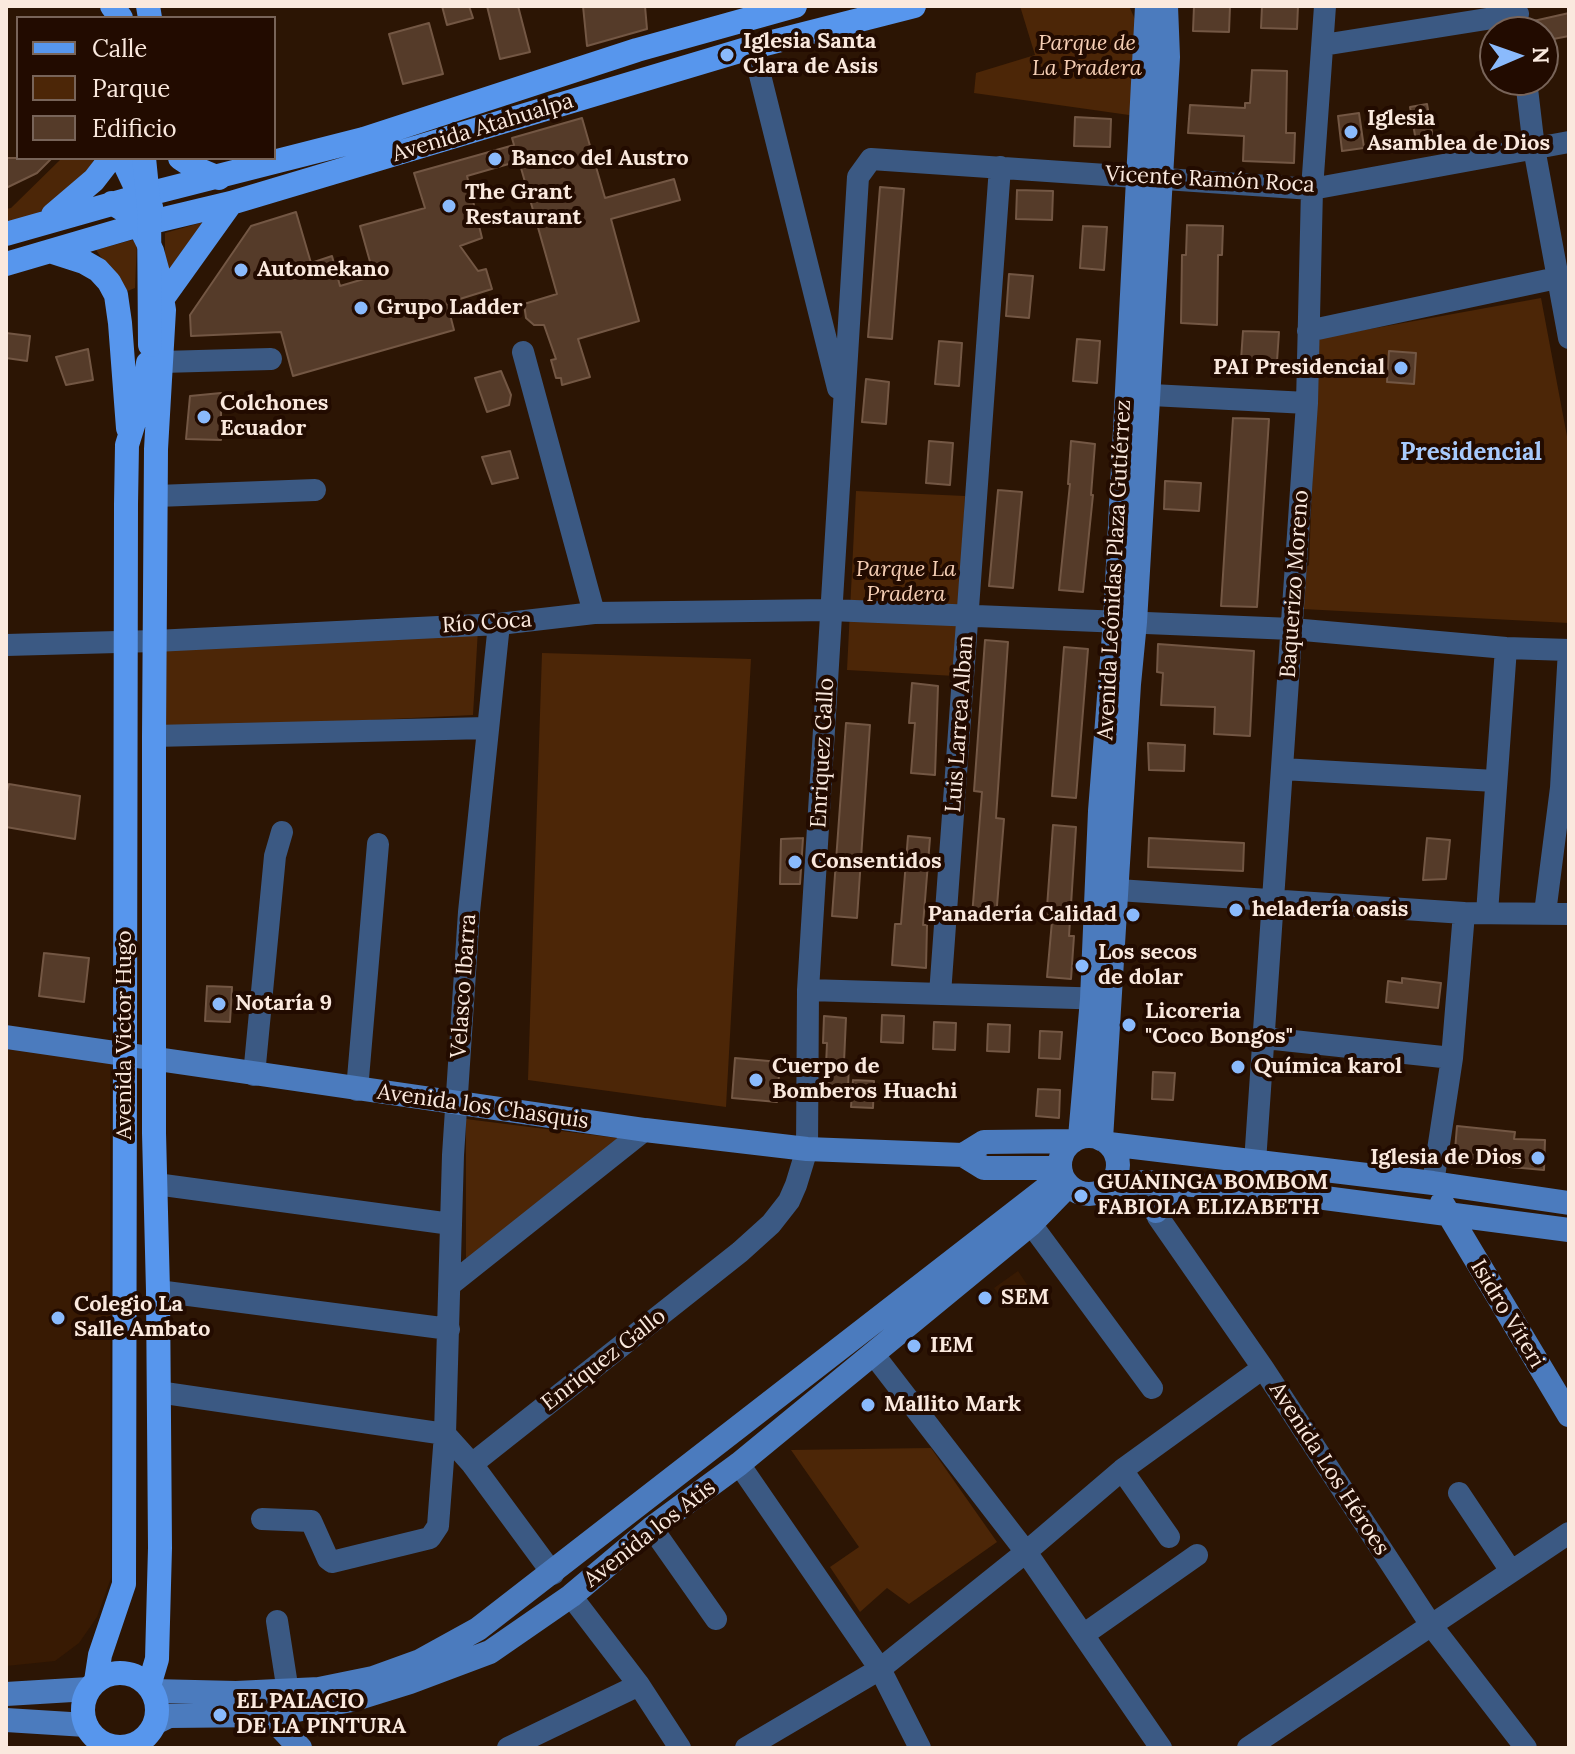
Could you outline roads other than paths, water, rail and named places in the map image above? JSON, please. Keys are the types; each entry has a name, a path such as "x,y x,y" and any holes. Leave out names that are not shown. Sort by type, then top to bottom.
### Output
{"main road":[{"name":"Avenida Atahualpa","path":"6,234 112,203 364,139 637,50 795,6"},
{"name":"Avenida Atahualpa","path":"6,264 139,225 231,203 753,47 914,6"},
{"name":"Avenida Leónidas Plaza Gutiérrez","path":"1091,1140 1101,999 1100,811 1125,621 1137,394 1136,177 1149,9"},
{"name":"Avenida Leónidas Plaza Gutiérrez","path":"1137,394 1161,178 1168,57 1149,9"},
{"path":"41,223 84,190 109,160"},
{"path":"123,160 140,196 165,218"},
{"name":"Avenida Victor Hugo","path":"144,160 156,354 157,496 154,736 160,1548 157,1659 151,1689"},
{"path":"183,160 219,178"},
{"path":"112,203 132,215 139,225"},
{"path":"120,323 126,313 135,307 164,304 231,203"},
{"name":"Avenida Victor Hugo","path":"92,1685 124,1584 124,640 129,441 156,354 164,304 152,251 139,225"},
{"path":"53,252 98,270 116,295 129,441"},
{"name":"Avenida Victor Hugo","path":"145,387 156,449"},
{"name":"Avenida Leónidas Plaza Gutiérrez","path":"1101,999 1118,890 1129,684 1125,621"},
{"name":"Avenida los Chasquis","path":"6,1037 645,1130 807,1149 963,1155 984,1168 1063,1176"},
{"path":"1091,1140 1115,1153 1118,1164 1116,1176 1110,1185 1101,1192 1089,1194 1078,1192 1063,1176 1063,1151 1091,1140"},
{"name":"Avenida los Chasquis","path":"963,1155 984,1142 1091,1140 1569,1203"},
{"path":"1010,1169 1019,1183 1026,1215"},
{"name":"Avenida los Atis","path":"6,1720 86,1734 118,1748 141,1741 169,1716 269,1715 352,1700 490,1652 571,1596 652,1528 739,1464 874,1355 1026,1215 1063,1176"},
{"path":"1110,1185 1145,1182 1256,1189 1569,1230"},
{"name":"Isidro Viteri","path":"1433,1183 1446,1212 1569,1415"},
{"path":"1156,1211 1165,1195 1183,1184"},
{"name":"Avenida los Atis","path":"6,1694 92,1685 106,1675 130,1673 151,1689 288,1692 373,1678 420,1661 478,1629 553,1574 1026,1215"},
{"path":"86,1734 84,1700 92,1685"},
{"path":"149,1734 157,1706 151,1689"},
{"path":"269,1715 300,1748"}],"street":[{"name":"Baquerizo Moreno","path":"1255,1162 1307,403 1312,189 1325,6"},
{"path":"1323,45 1479,23"},
{"path":"753,47 844,409"},
{"path":"1528,96 1534,148 1569,338"},
{"name":"Vicente Ramón Roca","path":"858,177 871,159 1312,189 1569,142"},
{"name":"Luis Larrea Alban","path":"940,994 1000,167"},
{"name":"Enriquez Gallo","path":"472,1464 740,1252 771,1224 789,1201 807,1149 808,990 858,177"},
{"path":"1308,331 1557,278"},
{"path":"523,352 594,613"},
{"path":"156,354 271,359"},
{"path":"1137,394 1307,403"},
{"path":"157,496 315,490"},
{"name":"Río Coca","path":"6,645 499,624 594,613 830,610 1292,629 1506,648 1569,650"},
{"name":"Velasco Ibarra","path":"262,1519 311,1521 332,1562 430,1538 438,1526 445,1434 456,1104 469,912 499,624"},
{"path":"1487,913 1506,648"},
{"path":"1545,913 1565,787 1569,650"},
{"path":"154,736 487,728"},
{"path":"1282,769 1495,781"},
{"path":"254,1075 275,856 282,832"},
{"path":"357,1090 378,844"},
{"path":"1118,890 1464,913 1569,914"},
{"path":"1433,1183 1452,1058 1464,913"},
{"path":"808,990 1101,999"},
{"path":"1265,1038 1452,1058"},
{"path":"450,1285 645,1130"},
{"name":"Avenida Los Héroes","path":"1145,1182 1156,1211 1431,1625 1526,1748"},
{"path":"156,1184 451,1224"},
{"path":"1026,1215 1152,1388"},
{"path":"158,1291 449,1329"},
{"path":"874,1355 1026,1552 1161,1748"},
{"path":"746,1748 880,1669 1122,1470 1263,1368"},
{"path":"158,1392 445,1434 472,1464 553,1574"},
{"path":"739,1464 880,1669 920,1748"},
{"path":"1122,1470 1169,1537"},
{"path":"1459,1493 1511,1571"},
{"path":"652,1528 716,1619"},
{"path":"1248,1748 1569,1533"},
{"path":"1083,1635 1197,1555"},
{"path":"571,1596 639,1685 680,1748"},
{"path":"277,1621 288,1692"},
{"path":"508,1748 639,1685"}],"place":[{"name":"Iglesia Santa Clara de Asis","path":"727,55"},
{"name":"Iglesia Asamblea de Dios","path":"1351,132"},
{"name":"Banco del Austro","path":"495,159"},
{"name":"The Grant Restaurant","path":"449,206"},
{"name":"Automekano","path":"241,270"},
{"name":"Grupo Ladder","path":"361,308"},
{"name":"PAI Presidencial","path":"1401,368"},
{"name":"Colchones Ecuador","path":"204,417"},
{"name":"Consentidos","path":"795,862"},
{"name":"heladería oasis","path":"1236,910"},
{"name":"Panadería Calidad","path":"1133,915"},
{"name":"Los secos de dolar","path":"1082,966"},
{"name":"Notaría 9","path":"219,1004"},
{"name":"Licoreria \"Coco Bongos\"","path":"1129,1025"},
{"name":"Química karol","path":"1238,1067"},
{"name":"Cuerpo de Bomberos Huachi","path":"756,1080"},
{"name":"Iglesia de Dios","path":"1538,1158"},
{"name":"GUANINGA BOMBOM FABIOLA ELIZABETH","path":"1081,1196"},
{"name":"SEM","path":"985,1298"},
{"name":"Colegio La Salle Ambato","path":"58,1318"},
{"name":"IEM","path":"914,1346"},
{"name":"Mallito Mark","path":"868,1405"},
{"name":"EL PALACIO DE LA PINTURA","path":"220,1715"}],"district":[{"name":"Presidencial","path":"1471,453"}],"park label":[{"name":"Parque de La Pradera","path":"1087,56"},
{"name":"Parque La Pradera","path":"906,582"}]}
